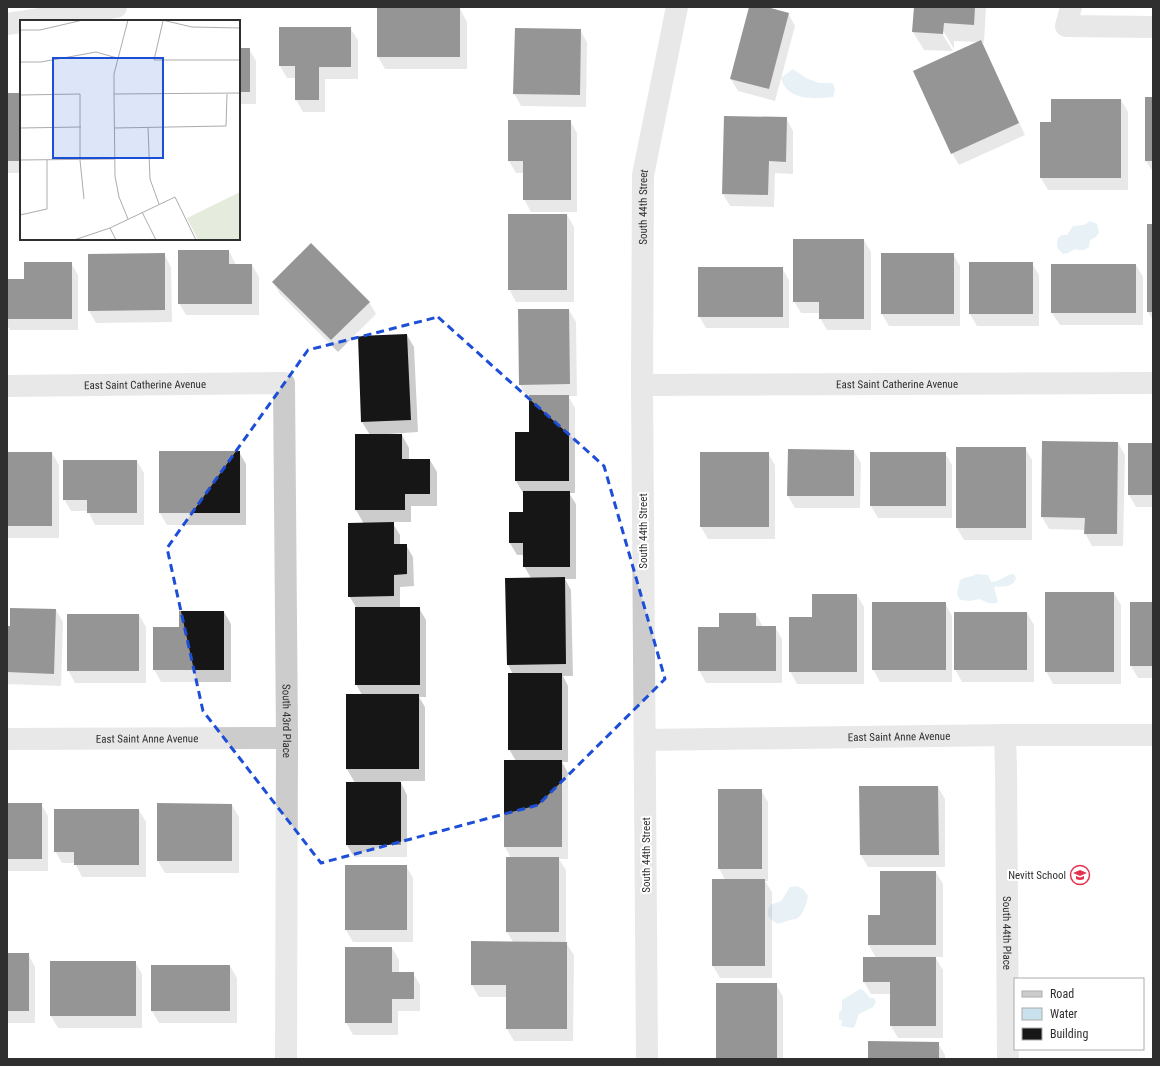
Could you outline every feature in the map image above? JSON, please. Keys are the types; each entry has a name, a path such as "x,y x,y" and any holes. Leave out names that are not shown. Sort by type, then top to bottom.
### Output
{"street":[{"path":"32,20 116,7"},
{"name":"South 44th Street","path":"647,1059 642,385 643,175 677,7"},
{"path":"1068,17 1153,26"},
{"path":"7,24 20,22"},
{"name":"East Saint Catherine Avenue","path":"7,386 284,383"},
{"name":"South 43rd Place","path":"284,383 287,738 286,1059"},
{"name":"East Saint Catherine Avenue","path":"642,385 1153,383"},
{"name":"East Saint Anne Avenue","path":"645,740 1005,735 1153,735"},
{"name":"South 44th Place","path":"1005,735 1008,1059"},
{"name":"East Saint Anne Avenue","path":"7,739 287,738"}],"highlighted area":[{"path":"438,317 604,466 665,679 538,805 321,863 203,711 167,548 308,350"}],"water":[{"path":"793,69 806,78 819,83 833,83 835,90 833,97 802,97 789,91 784,86 781,78"},
{"path":"1090,221 1097,224 1099,233 1096,237 1090,240 1089,247 1082,250 1075,249 1063,254 1059,251 1057,243 1058,238 1062,235 1067,235 1073,226 1084,225"},
{"path":"976,574 988,575 991,582 997,581 1011,574 1014,574 1016,578 1010,585 994,587 998,602 996,603 986,602 980,599 970,601 960,600 957,594 960,580"},
{"path":"797,886 803,889 808,896 803,912 794,920 791,919 778,924 772,920 768,914 770,905 781,901 790,887"},
{"path":"860,989 863,990 870,998 874,998 876,1002 873,1007 859,1014 854,1028 841,1026 842,1020 839,1020 839,1012 842,1010 842,1000"}],"building":[{"path":"749,7 767,7 789,13 769,89 730,79"},
{"path":"914,7 975,7 974,25 944,23 943,34 912,32"},
{"path":"377,8 460,8 460,57 377,57"},
{"path":"279,27 351,27 351,67 319,67 319,100 295,100 295,66 279,66"},
{"path":"515,28 581,29 580,95 513,94"},
{"path":"981,40 1019,123 951,154 913,71"},
{"path":"240,48 250,48 250,92 240,92"},
{"path":"7,93 20,93 20,161 7,161"},
{"path":"1145,97 1153,97 1153,161 1145,161"},
{"path":"1051,99 1121,99 1121,178 1040,178 1040,122 1051,122"},
{"path":"724,116 787,117 786,162 769,161 768,195 722,194"},
{"path":"508,120 571,120 571,200 523,200 523,161 508,161"},
{"path":"508,214 567,214 567,290 508,290"},
{"path":"1147,224 1153,224 1153,312 1147,312"},
{"path":"793,239 864,239 864,319 819,319 819,302 793,302"},
{"path":"311,243 370,302 331,340 272,282"},
{"path":"178,250 229,250 229,264 252,264 252,304 178,304"},
{"path":"165,253 165,310 88,311 88,254"},
{"path":"881,253 954,253 954,314 881,314"},
{"path":"24,262 72,262 72,319 7,319 7,279 24,279"},
{"path":"969,262 1033,262 1033,314 969,314"},
{"path":"1051,264 1136,264 1136,313 1051,313"},
{"path":"698,267 783,267 783,317 698,317"},
{"path":"518,309 569,309 570,384 519,385"},
{"path":"407,334 411,420 361,422 358,336"},
{"path":"529,395 569,395 569,481 515,481 515,432 529,432"},
{"path":"355,434 402,434 402,459 430,459 430,494 405,494 405,510 355,510"},
{"path":"1042,441 1118,442 1117,534 1084,534 1085,518 1041,517"},
{"path":"1128,443 1153,443 1153,495 1128,495"},
{"path":"956,447 1026,447 1026,528 956,528"},
{"path":"788,449 854,450 854,496 787,496"},
{"path":"159,451 240,451 240,513 159,513"},
{"path":"7,452 52,452 52,526 7,526"},
{"path":"700,452 769,452 769,527 700,527"},
{"path":"870,452 946,452 946,506 870,506"},
{"path":"63,460 137,460 137,513 87,513 87,500 63,500"},
{"path":"523,491 570,491 570,567 523,567 523,543 509,543 509,512 523,512"},
{"path":"394,522 394,544 407,544 407,574 394,575 394,596 348,597 348,523"},
{"path":"565,577 566,664 507,665 505,578"},
{"path":"1045,592 1114,592 1114,672 1045,672"},
{"path":"812,594 857,594 857,672 789,672 789,617 812,617"},
{"path":"872,602 946,602 946,670 872,670"},
{"path":"1130,602 1153,602 1153,666 1130,666"},
{"path":"355,607 420,607 420,685 355,685"},
{"path":"10,608 56,609 54,674 7,672 7,626 10,626"},
{"path":"179,611 224,611 224,670 153,670 153,627 179,627"},
{"path":"954,612 1027,612 1027,670 954,670"},
{"path":"719,613 756,613 756,626 776,626 776,671 698,671 698,627 719,627"},
{"path":"67,614 139,614 139,671 67,671"},
{"path":"508,673 562,673 562,750 508,750"},
{"path":"346,694 419,694 419,769 346,769"},
{"path":"504,760 562,760 562,847 504,847"},
{"path":"346,782 401,782 401,845 346,845"},
{"path":"859,786 938,786 939,855 860,855"},
{"path":"718,789 762,789 762,869 718,869"},
{"path":"7,803 42,803 42,859 7,859"},
{"path":"157,803 232,804 232,861 157,861"},
{"path":"54,809 139,809 139,865 74,865 74,852 54,852"},
{"path":"506,857 559,857 559,932 506,932"},
{"path":"345,865 407,865 407,930 345,930"},
{"path":"880,871 936,871 936,945 868,945 868,915 880,915"},
{"path":"712,879 765,879 765,966 712,966"},
{"path":"471,941 567,942 567,1029 506,1029 506,985 471,985"},
{"path":"345,947 392,947 392,972 414,972 414,999 392,999 392,1023 345,1023"},
{"path":"7,953 29,953 29,1011 7,1011"},
{"path":"863,957 936,957 936,1026 890,1026 890,982 863,982"},
{"path":"50,961 136,961 136,1016 50,1016"},
{"path":"151,965 230,965 230,1011 151,1011"},
{"path":"716,983 777,983 777,1059 716,1059"},
{"path":"868,1041 939,1042 939,1059 868,1059"}],"place":[{"name":"Nevitt School","path":"1080,875"}]}
